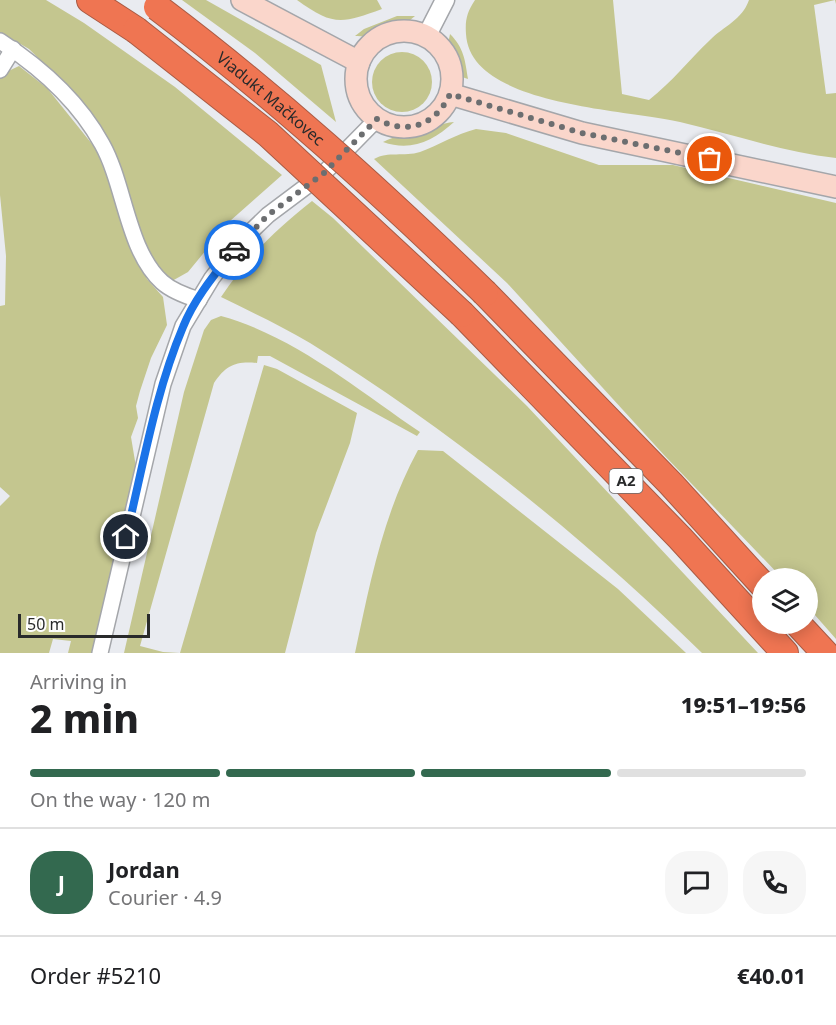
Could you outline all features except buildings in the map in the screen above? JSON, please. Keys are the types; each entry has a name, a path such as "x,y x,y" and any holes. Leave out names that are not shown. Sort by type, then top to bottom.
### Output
{"highway":[{"name":"Viadukt Mačkovec","path":"90,0 136,30 268,134 462,314 672,529 785,653"},
{"name":"Viadukt Mačkovec","path":"152,3 226,58 304,123 485,293 671,484 752,573"},
{"path":"807,634 825,653"}],"main road":[{"path":"242,0 359,62"},
{"path":"414,32 426,37 438,44 447,55 453,82 450,94 443,109 432,120 418,126 403,128 388,125 377,119 360,99 356,76 359,62 374,41 386,34 414,32"},
{"path":"450,94 582,133 836,187"}],"street":[{"path":"426,37 445,0"},
{"path":"0,70 6,45 59,88 103,145 146,262 162,283 198,300"},
{"path":"100,653 163,384 183,326 212,278 242,240 268,215 324,173 377,119"}],"green space":[{"path":"0,0 46,0 84,23 175,87 282,175 230,221 188,272 172,281 156,265 147,247 104,131 79,98 29,49 0,32"},
{"path":"182,0 206,0 321,65 336,122 255,53"},
{"path":"297,0 377,0 382,9 356,18 338,20 320,14"},
{"path":"475,0 613,0 622,94 649,100 710,40 742,13 749,0 835,0 814,5 826,94 836,93 836,158 777,147 656,117 590,108 522,90 494,77 474,58 466,29 467,16"},
{"path":"397,16 415,16 404,23 373,34 355,36 364,29"},
{"path":"450,34 461,49 468,79 459,76 447,49"},
{"path":"396,52 408,52 419,57 427,65 432,82 430,94 419,107 408,112 396,112 385,107 377,99 372,88 372,76 377,65 385,57"},
{"path":"19,66 47,88 96,149 147,279 163,297 167,325 151,358 136,406 138,418 131,437 136,467 94,653 68,653 71,641 53,639 49,653 0,653 0,506 10,496 0,487 0,306 5,305 6,256 0,195 0,75"},
{"path":"454,122 438,135 421,143 403,146 383,142 392,138"},
{"path":"476,129 506,133 599,165 673,165 836,203 836,639 818,619 818,568 772,568 664,455 507,283 374,159 385,155 420,152"},
{"path":"312,201 333,218 527,406 758,653 702,653 611,568 515,487 465,449 310,343 221,297 262,245"},
{"path":"221,316 248,325 300,350 420,432 417,436 270,356 258,356 257,363 237,364 227,368 214,383 140,646 163,652 180,653 124,653 184,392 204,330 211,320"},
{"path":"264,365 277,369 357,413 350,443 316,533 285,653 180,653"},
{"path":"418,450 443,451 618,589 686,653 355,653 379,549 396,499"}],"way so far":[{"path":"234,250 268,215 324,173 359,140 377,119 388,125 403,128 418,126 432,120 443,109 450,94 582,133 710,159"}],"route":[{"path":"126,537 163,384 183,326 212,278 234,250"}]}
